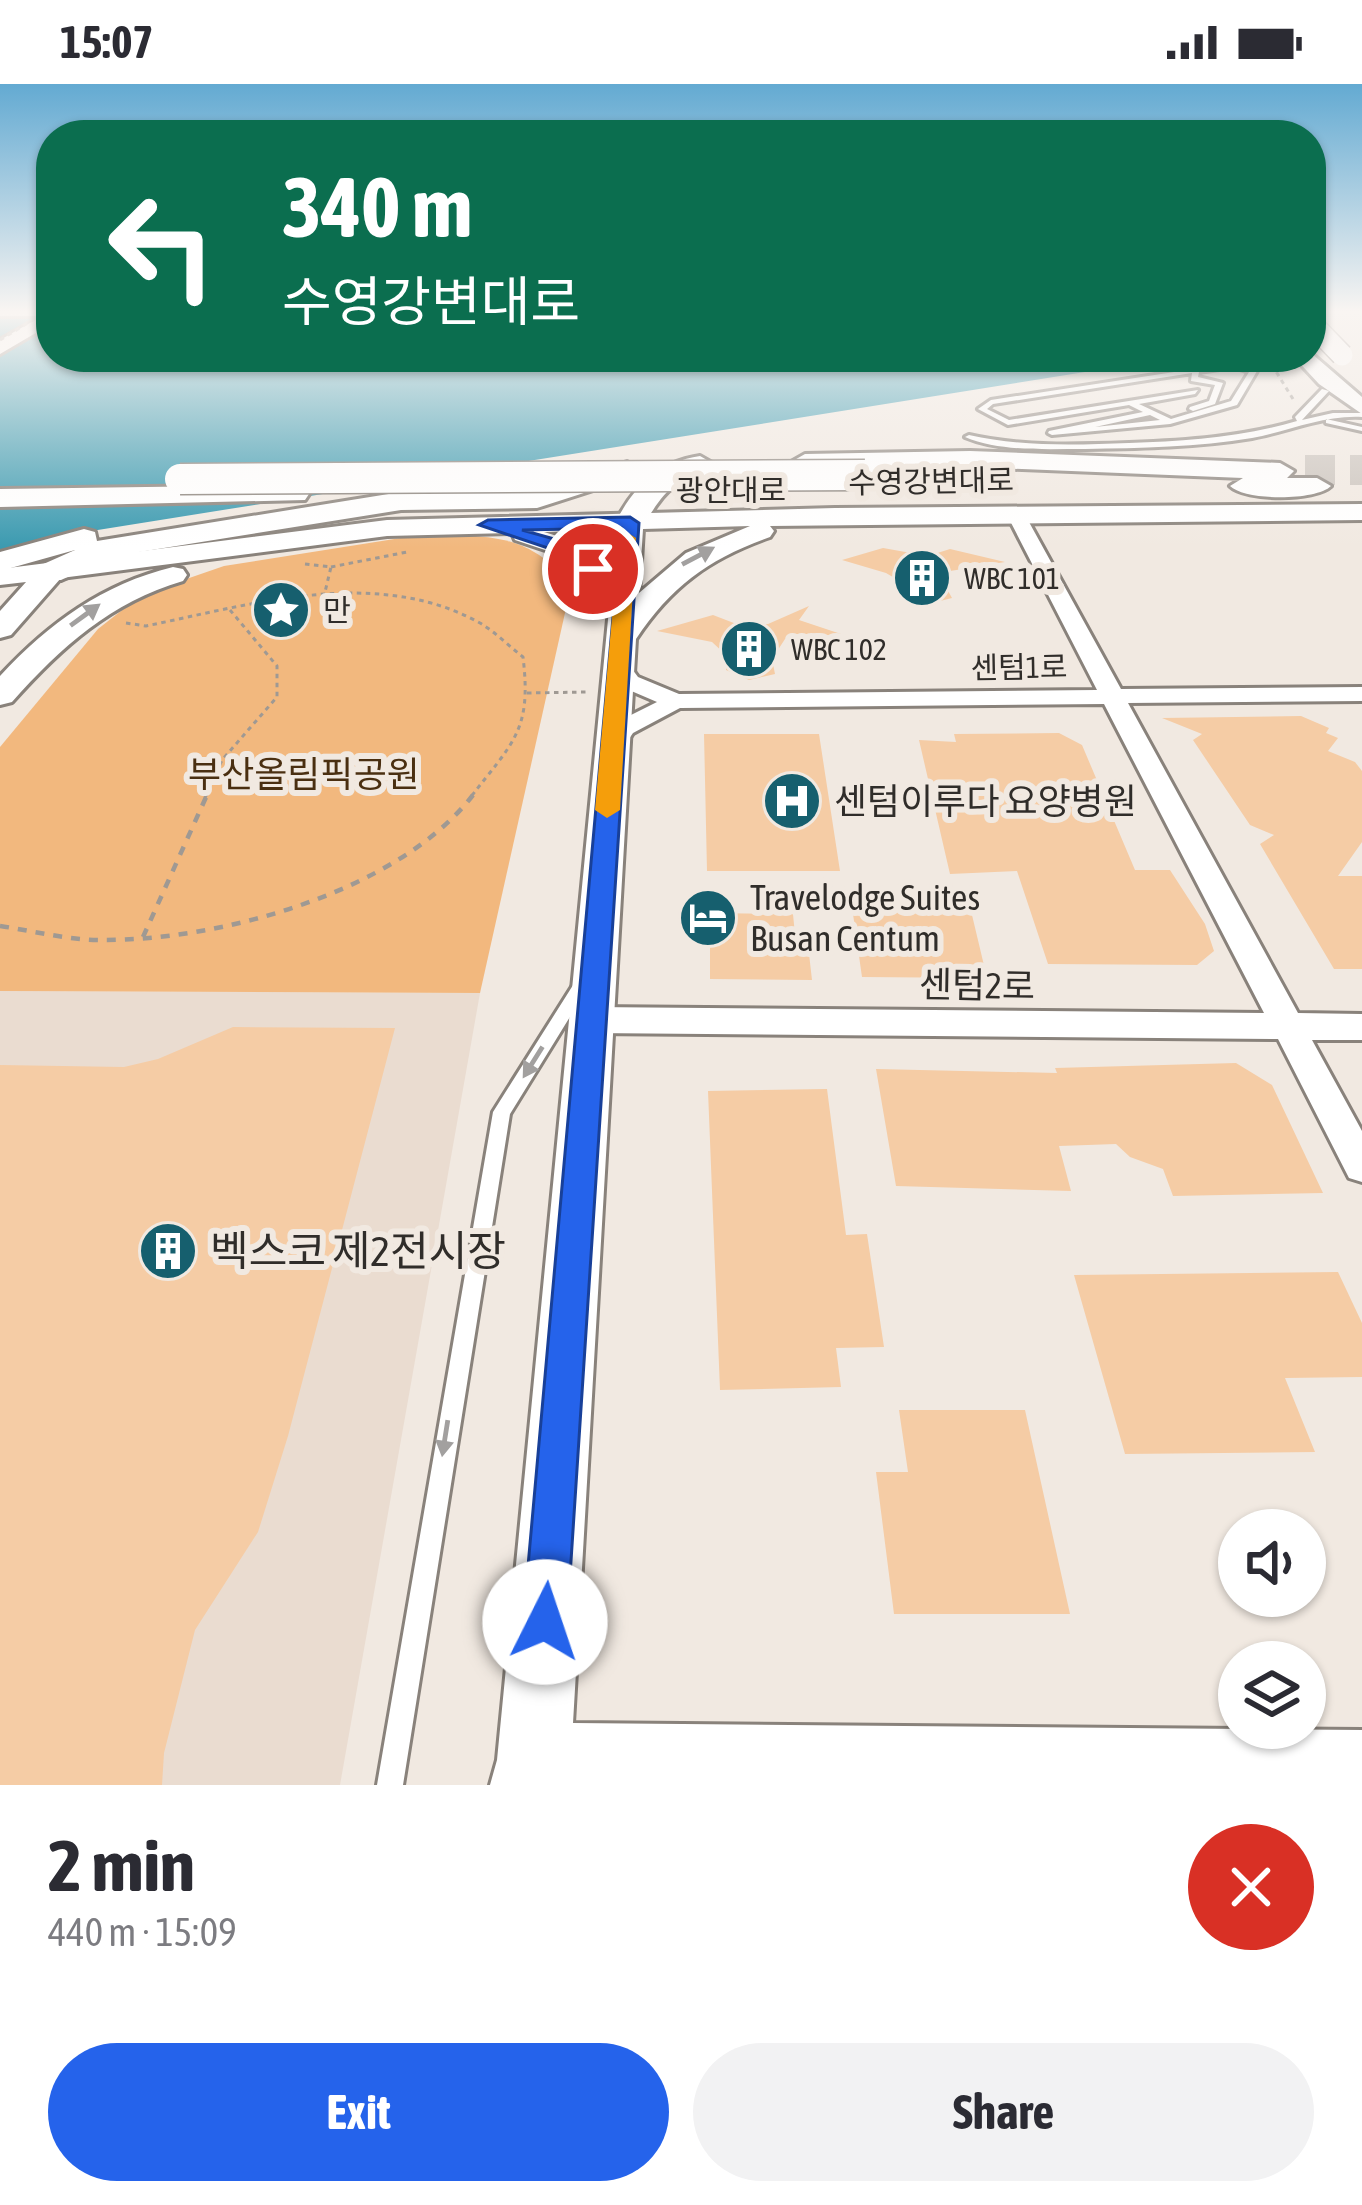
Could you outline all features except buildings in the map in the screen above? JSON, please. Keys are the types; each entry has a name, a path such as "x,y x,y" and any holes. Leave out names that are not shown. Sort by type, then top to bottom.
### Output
{"highway":[{"name":"광안대로","path":"0,498 1301,476 970,459 691,464"},
{"path":"630,523 655,482 691,464"},
{"path":"50,573 106,548 401,501 537,500 622,471 691,464"},
{"name":"광안대로","path":"0,480 869,482"},
{"path":"0,562 90,536 415,492"}],"main road":[{"path":"1328,389 1358,418"},
{"path":"1248,512 1362,497"},
{"name":"수영강변대로","path":"0,578 301,550 386,528 1015,513 1362,512"},
{"path":"618,666 652,592 677,567 719,544 835,516"},
{"path":"630,523 533,1777 1362,1767"},
{"path":"488,525 569,549 624,597"},
{"path":"0,695 59,634 119,593 145,582 301,550"},
{"path":"0,629 50,573"}],"street":[{"path":"1015,513 1362,1166"},
{"path":"618,666 630,682 676,701"},
{"name":"센텀1로","path":"676,701 1362,694"},
{"path":"613,744 624,728 676,701"},
{"name":"센텀2로","path":"593,992 1287,1028 1362,1027"}],"lane":[{"path":"1075,389 992,402 982,409 1008,423 1195,392 1190,389"},
{"path":"1216,389 1211,403 1052,433 1170,422 1234,403 1242,389"},
{"path":"1296,421 1322,389"},
{"path":"1130,403 1170,422"},
{"path":"1296,421 1358,418"},
{"path":"969,437 1010,447 1206,439 1257,434 1296,421 1358,418"},
{"path":"390,1785 502,1112 593,992"}],"path":[{"path":"301,550 331,567 420,549"},
{"path":"325,592 331,567"},
{"path":"0,926 102,940 181,934 297,906 380,870 449,821 489,777 524,721 524,657 494,626 397,593 325,592 146,626 109,621"},
{"path":"143,937 222,760 278,697 278,666 230,610"},
{"path":"526,693 618,666"}],"shaded area":[{"name":"벡스코 제2전시장","path":"0,991 480,993 340,1785 0,1785"}],"green space":[{"name":"부산올림픽공원","path":"461,535 506,541 540,556 565,576 567,604 480,993 0,991 0,747 98,629 126,607 169,585 224,566 407,537"}],"water":[{"path":"0,389 977,389 54,537 0,560"}],"tunnel":[{"path":"1305,470 1362,470"}],"slow traffic":[{"path":"607,810 628,538"}],"place":[{"name":"WBC 101","path":"922,578"},
{"name":"만","path":"281,610"},
{"name":"WBC 102","path":"749,649"},
{"name":"센텀이루다 요양병원","path":"792,801"},
{"name":"Travelodge Suites Busan Centum","path":"708,918"},
{"name":"벡스코 제2전시장","path":"168,1251"}],"route":[{"path":"545,1622 630,523 488,525 569,549 593,569"}]}
